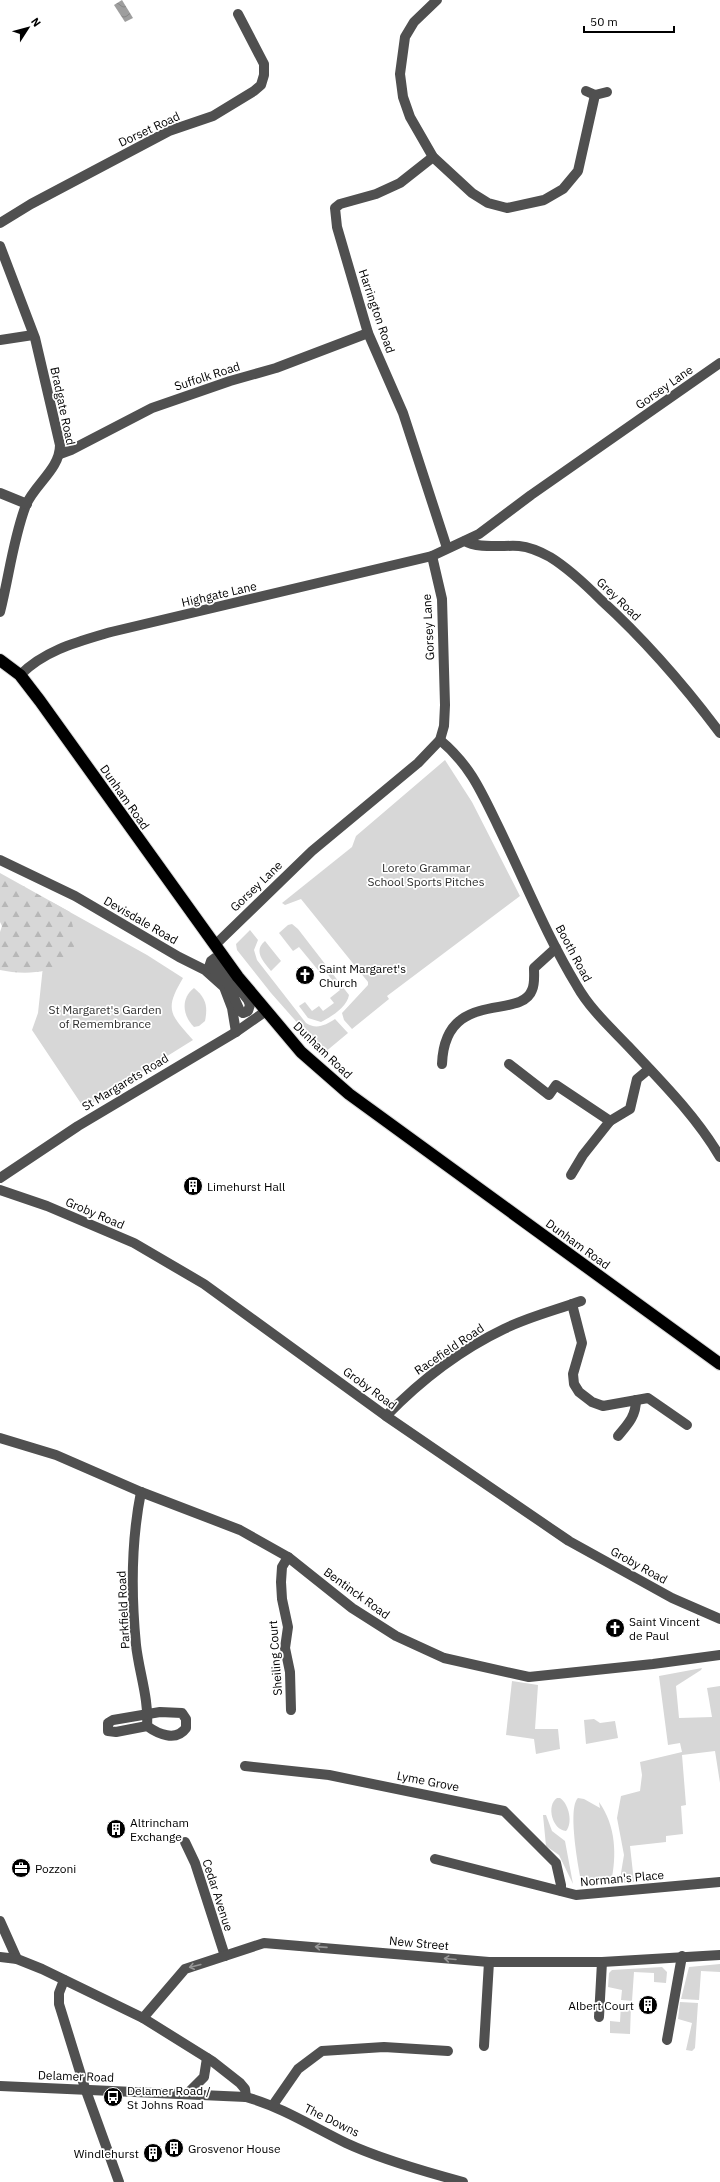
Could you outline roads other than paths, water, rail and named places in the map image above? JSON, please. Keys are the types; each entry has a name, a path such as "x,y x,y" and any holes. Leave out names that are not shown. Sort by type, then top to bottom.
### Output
{"highway":[{"name":"Dunham Road","path":"0,660 20,675 215,946 266,1011 301,1052 349,1094 720,1364"}],"street":[{"path":"437,0 414,22 405,37 400,74 403,97 410,117 433,157 472,193 488,203 507,208 544,200 563,189 578,171 590,93 607,92"},
{"name":"Dorset Road","path":"0,223 31,204 169,131 213,116 254,91 261,85 264,75 264,64 238,14"},
{"name":"Harrington Road","path":"433,157 400,183 376,194 340,204 336,208 337,227 368,333 403,413 447,548"},
{"name":"Bradgate Road","path":"0,246 33,335 60,445 60,454 57,461 33,492 17,531 0,612"},
{"name":"Suffolk Road","path":"60,454 71,450 152,408 230,381 276,368 368,333"},
{"path":"0,340 33,335"},
{"name":"Gorsey Lane","path":"215,946 235,924 312,851 418,763 440,740 444,726 442,598 432,556 479,534 531,495 720,363"},
{"path":"0,493 27,504"},
{"name":"Grey Road","path":"465,541 472,545 520,546 533,549 551,558 588,587 623,619 681,681 720,733"},
{"name":"Highgate Lane","path":"20,675 42,657 58,648 110,632 432,556"},
{"name":"Booth Road","path":"440,740 461,759 473,776 556,948 577,988 602,1019 649,1069 710,1140 720,1157"},
{"name":"Devisdale Road","path":"0,860 76,896 179,957 205,970 224,987 232,1008 236,1032"},
{"path":"442,1064 446,1041 456,1024 473,1012 520,1002 528,997 532,990 534,968 556,948"},
{"path":"215,958 248,1000 250,1005 248,1012 243,1013 240,1011 235,996 228,984 215,970 209,967 211,961 215,958"},
{"name":"St Margarets Road","path":"0,1178 78,1126 236,1032 266,1011"},
{"path":"509,1064 549,1095 556,1086 610,1121"},
{"path":"571,1175 583,1155 610,1121 630,1109 637,1079 649,1069"},
{"name":"Groby Road","path":"0,1190 47,1206 134,1243 191,1276 244,1312 386,1416 569,1541 672,1598 720,1619"},
{"name":"Racefield Road","path":"386,1416 408,1394 470,1348 505,1328 577,1303 582,1344 573,1374 576,1387 588,1399 600,1406 636,1400"},
{"path":"618,1436 632,1419 636,1409 636,1400 651,1399 686,1425"},
{"name":"Bentinck Road","path":"0,1438 56,1455 141,1492 240,1530 288,1557 352,1608 396,1636 444,1658 529,1677 646,1665 720,1655"},
{"name":"Parkfield Road","path":"141,1492 136,1520 132,1584 136,1645 148,1714 147,1726"},
{"name":"Sheiling Court","path":"288,1557 282,1567 281,1588 288,1627 285,1648 290,1672 291,1710"},
{"path":"160,1712 182,1713 185,1715 187,1724 184,1732 170,1736 160,1735 147,1726 112,1733 107,1727 108,1723 113,1720 148,1714 160,1712"},
{"name":"Lyme Grove","path":"245,1766 329,1775 504,1811 556,1863 561,1884 561,1891"},
{"name":"Cedar Avenue","path":"185,1842 196,1863 225,1956"},
{"name":"Norman's Place","path":"435,1859 485,1870 576,1895 720,1882"},
{"path":"0,1921 18,1959"},
{"name":"New Street","path":"143,2018 185,1969 264,1943 489,1962 602,1962 682,1956 720,1955"},
{"path":"668,2040 682,1956"},
{"path":"0,1957 18,1959 143,2018 207,2058 240,2083 245,2089 246,2097"},
{"path":"484,2046 489,1962"},
{"path":"599,2016 602,1962"},
{"path":"64,1980 59,1993 59,2004 85,2088 119,2182"},
{"path":"273,2105 298,2070 322,2051 384,2047 448,2052"},
{"path":"187,2094 204,2077 207,2058"},
{"name":"Delamer Road","path":"0,2086 85,2088 246,2097"},
{"name":"The Downs","path":"246,2097 273,2105 348,2144 424,2171 462,2182"}],"water":[{"path":"122,0 133,18 125,22 114,5"}],"place":[{"name":"Saint Margaret's Church","path":"305,975"},
{"name":"Limehurst Hall","path":"193,1186"},
{"name":"Saint Vincent de Paul","path":"615,1628"},
{"name":"Altrincham Exchange","path":"116,1829"},
{"name":"Pozzoni","path":"21,1868"},
{"name":"Albert Court","path":"648,2005"},
{"name":"Delamer Road / St Johns Road","path":"113,2097"},
{"name":"Grosvenor House","path":"174,2148"},
{"name":"Windlehurst","path":"153,2153"}],"park label":[{"name":"Loreto Grammar School Sports Pitches","path":"426,874"},
{"name":"St Margaret's Garden of Remembrance","path":"105,1016"}]}
